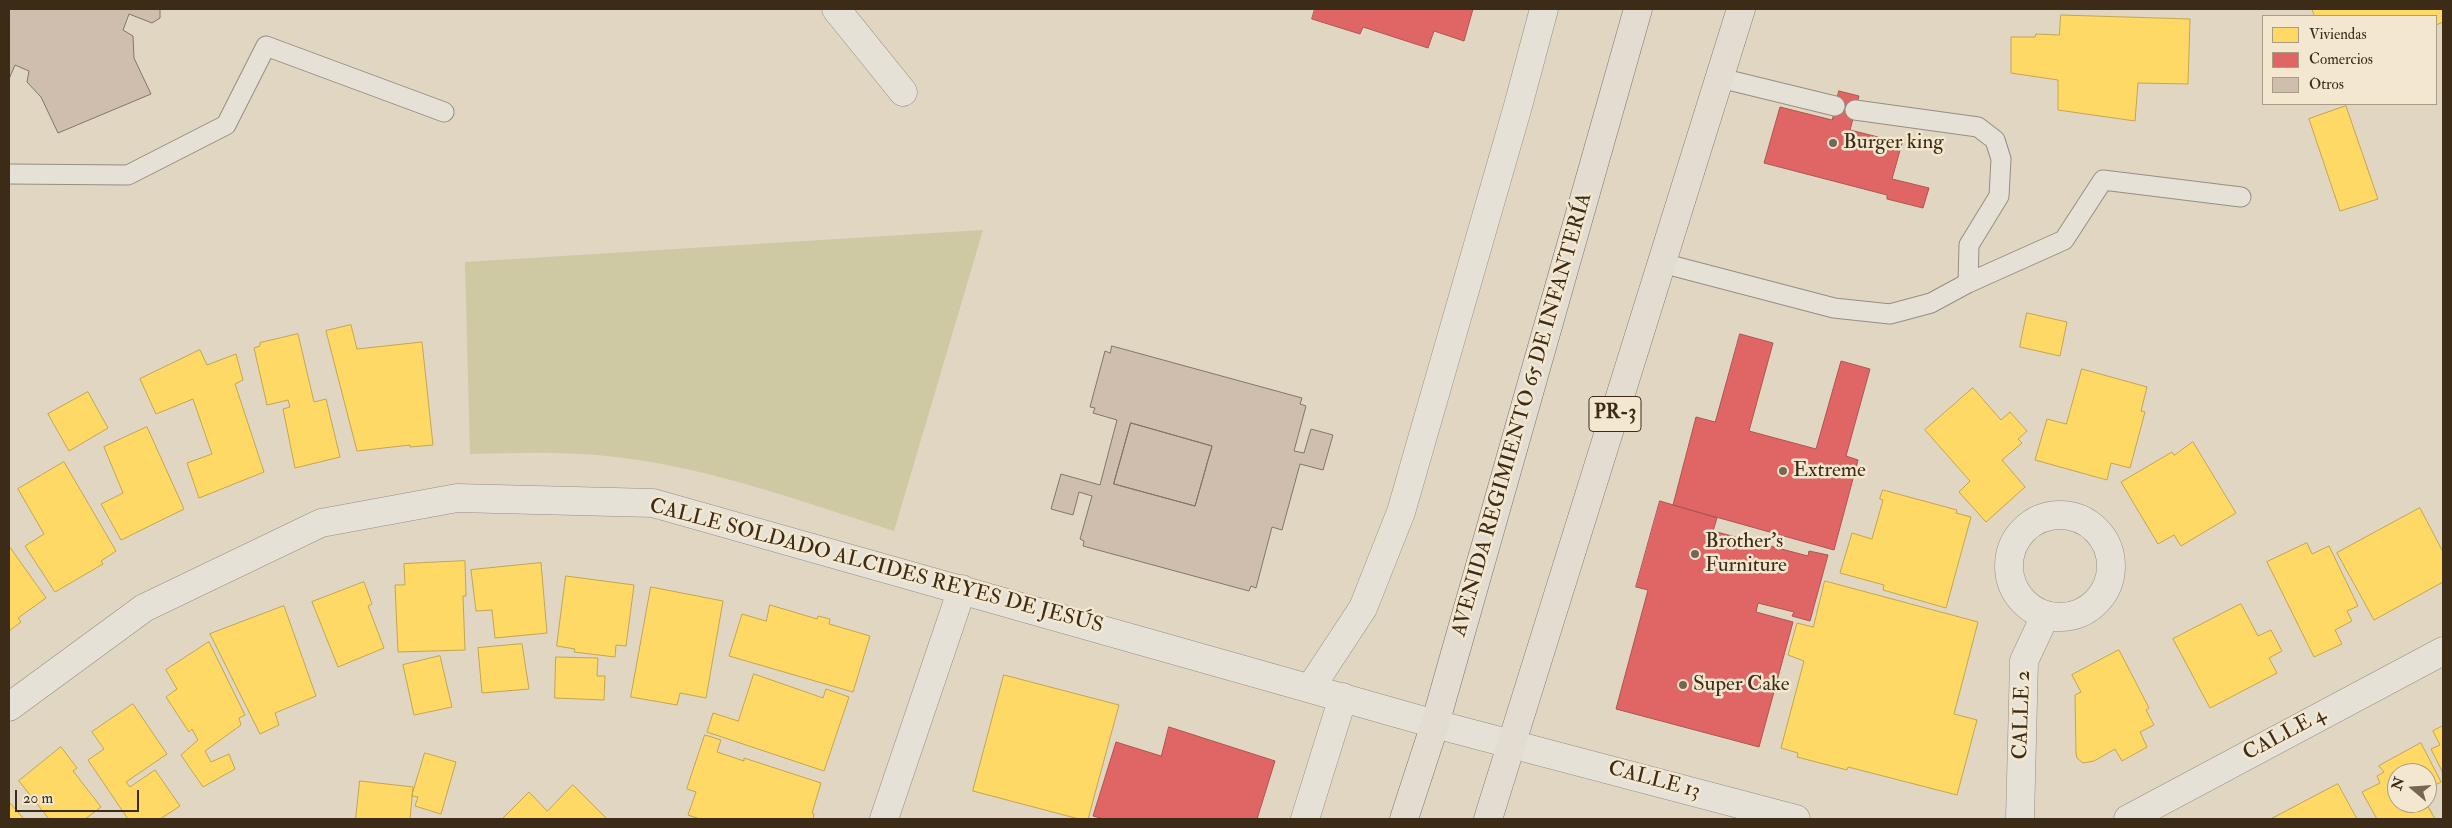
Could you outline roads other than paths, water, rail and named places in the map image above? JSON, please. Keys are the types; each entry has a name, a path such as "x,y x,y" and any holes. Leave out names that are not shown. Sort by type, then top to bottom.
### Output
{"highway":[{"name":"AVENIDA REGIMIENTO 65 DE INFANTERÍA","path":"1404,819 1435,724 1638,9"},
{"name":"PR-3","path":"1488,819 1742,9"}],"street":[{"path":"836,9 903,92"},
{"path":"1311,688 1363,608 1401,512 1518,106 1544,9"},
{"name":"CALLE SOLDADO ALCIDES REYES DE JESÚS","path":"9,707 144,608 321,523 457,498 653,503 1435,724 1512,742"},
{"path":"884,819 962,589"},
{"name":"CALLE 2","path":"2020,819 2024,660 2045,616"},
{"name":"CALLE 4","path":"2128,819 2443,651"},
{"path":"1305,819 1343,697"},
{"name":"CALLE 13","path":"1512,742 1796,819"}],"lane":[{"path":"9,174 128,175 226,125 266,46 444,112"},
{"path":"1720,78 1835,106"},
{"path":"1855,110 1978,127 1995,140 2001,159 1999,196 1969,245 1968,283"},
{"path":"1662,263 1834,308 1890,314 1931,303 1968,283 2064,240 2103,180 2242,197"}],"place":[{"name":"Burger king","path":"1833,143"},
{"name":"Extreme","path":"1783,471"},
{"name":"Brother's Furniture","path":"1695,554"},
{"name":"Super Cake","path":"1683,685"}]}
